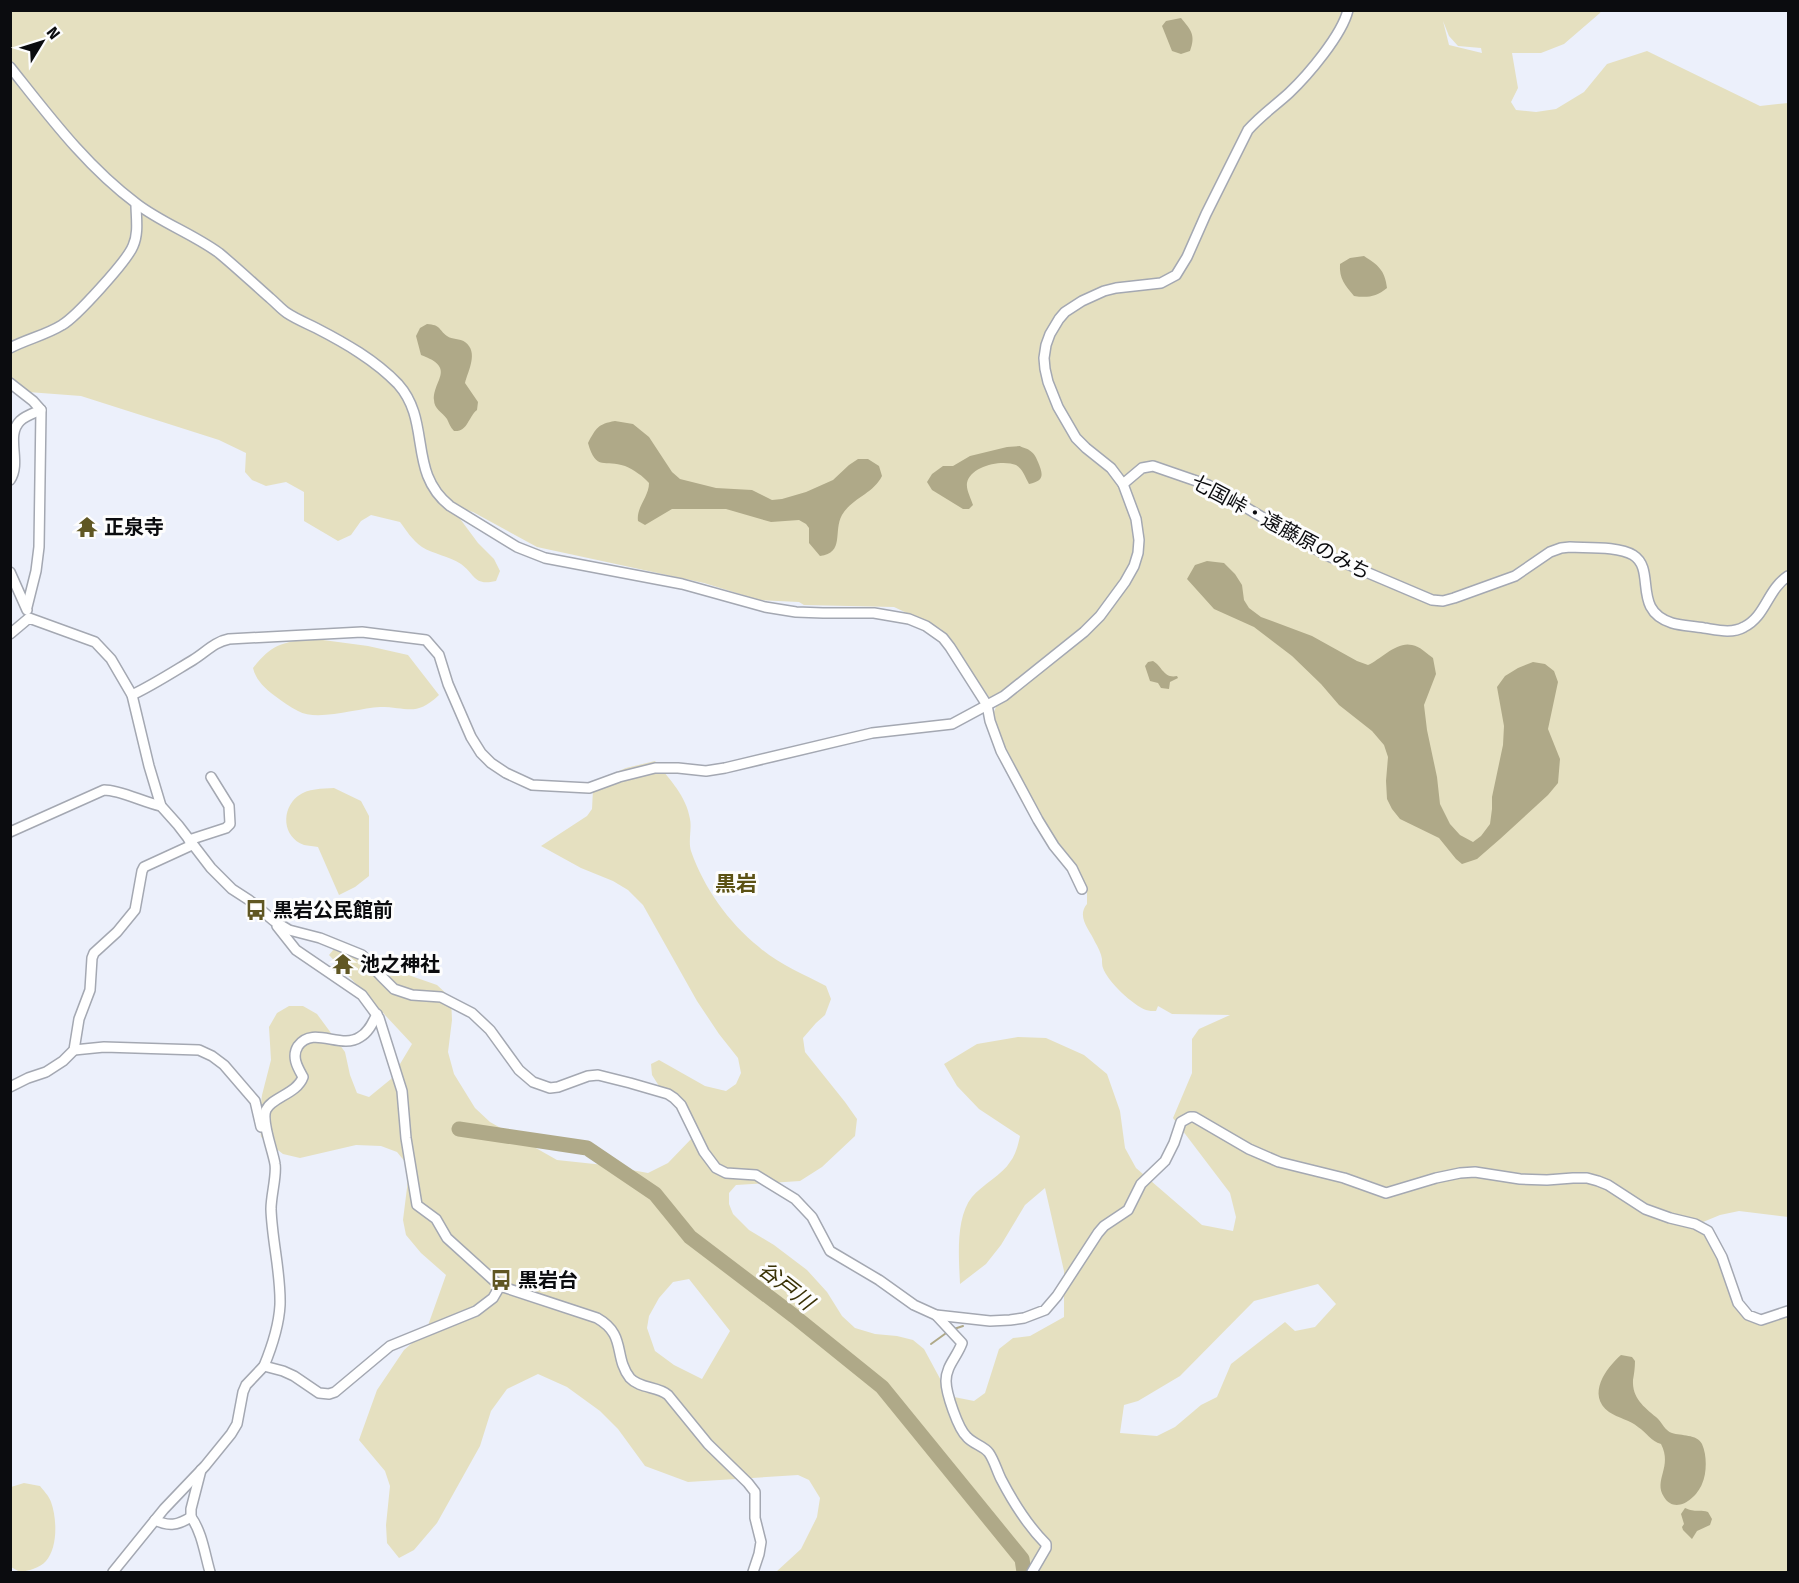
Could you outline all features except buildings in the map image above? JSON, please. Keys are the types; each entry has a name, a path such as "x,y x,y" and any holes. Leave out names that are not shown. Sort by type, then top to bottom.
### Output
{"street":[{"path":"132,695 221,641 363,632 426,640 439,655 448,684 471,737 491,763 532,785 589,788 619,777 655,768 706,771 872,734 952,724 1004,696 1084,632 1100,616 1125,582 1138,554 1136,519 1123,484 1112,468 1076,438 1058,407 1048,382 1044,358 1050,334 1065,312 1092,296 1116,288 1161,283 1176,275 1181,269 1248,130 1258,118 1302,80 1337,34 1347,18 1348,10"},
{"path":"10,67 63,135 90,164 136,204 218,252 286,313 318,329 380,367 399,386 411,404 417,422 425,472 432,487 450,507 517,547 545,558 682,584 765,607 805,612 874,613 909,620 926,626 942,638 968,672 987,705 990,721 1002,751 1038,819 1054,846 1072,868 1082,889"},
{"path":"10,348 66,322 105,281 133,246 137,231 136,204"},
{"path":"10,383 41,410 39,547 27,607"},
{"path":"10,480 16,465 13,452 17,425 21,419 41,410"},
{"name":"七国峠・遠藤原のみち","path":"1123,484 1142,468 1153,466 1209,485 1326,555 1432,600 1443,601 1454,598 1515,576 1550,552 1561,548 1616,550 1634,555 1639,560 1644,570 1645,595 1650,607 1661,617 1671,622 1729,632 1742,629 1753,622 1777,584 1788,576"},
{"path":"10,572 27,607 29,618"},
{"path":"10,634 29,618"},
{"path":"29,618 94,642 111,659 132,695 161,806 190,843 232,889 289,930 320,938 362,955 394,988 412,995 441,997 472,1013 490,1030 519,1070 541,1086 558,1087 588,1076 598,1075 668,1094 681,1105 704,1152 716,1168 726,1173 756,1175 795,1198 812,1216 830,1251 938,1318 962,1343 946,1373 947,1392 962,1431 966,1437 990,1454 1022,1514 1046,1544 1032,1572"},
{"path":"10,1088 28,1078 46,1072 63,1061 74,1050 79,1019 90,990 92,958 94,953 117,932 135,910 144,867 230,824 230,806 212,777"},
{"path":"10,832 104,790 114,790 161,806"},
{"path":"274,921 296,950 359,992 377,1014 402,1091 406,1138 417,1205 436,1219 447,1238 500,1286 597,1318 609,1325 613,1330 623,1364 631,1378 646,1387 663,1390 708,1444 755,1492 755,1518 761,1542 753,1572"},
{"path":"113,1572 176,1495 201,1470 231,1434 237,1424 246,1385 264,1366 272,1346 280,1302 271,1208 275,1166 265,1119 266,1111 269,1106 302,1081 303,1077 295,1055 302,1042 317,1037 342,1042 360,1038 369,1029 377,1014"},
{"path":"74,1050 104,1047 198,1050 212,1056 230,1071 255,1101 266,1142 270,1142"},
{"path":"938,1318 1000,1321 1024,1318 1046,1310 1098,1233 1104,1226 1128,1210 1141,1184 1165,1161 1181,1122 1190,1117 1194,1117 1250,1149 1279,1162 1344,1178 1386,1193 1436,1178 1475,1172 1520,1179 1580,1178 1598,1181 1645,1209 1695,1224 1708,1231 1722,1257 1738,1303 1748,1315 1761,1320 1788,1311"},
{"path":"264,1366 283,1371 320,1393 329,1394 390,1346 476,1311 493,1298 500,1286"},
{"path":"201,1470 191,1517 201,1539 210,1572"},
{"path":"155,1521 170,1526 191,1517"}],"shaded area":[{"path":"11,11 1601,11 1564,44 1541,53 1512,53 1518,88 1511,102 1516,110 1536,112 1556,109 1584,92 1607,64 1647,51 1760,106 1788,103 1788,1217 1739,1211 1703,1222 1729,1292 1744,1319 1764,1324 1788,1315 1788,1572 776,1572 801,1549 817,1517 820,1498 809,1480 798,1475 688,1482 645,1466 618,1429 600,1411 567,1387 538,1374 507,1389 491,1411 480,1446 437,1523 414,1550 399,1558 387,1543 386,1525 390,1486 385,1471 359,1440 377,1390 404,1350 426,1331 446,1275 421,1253 406,1235 403,1220 408,1180 406,1163 397,1152 381,1146 356,1145 300,1158 283,1154 261,1137 259,1120 262,1095 271,1060 269,1027 277,1013 289,1006 303,1006 317,1014 345,1052 357,1093 369,1097 391,1079 412,1044 329,955 334,949 437,985 451,998 452,1020 448,1052 454,1074 475,1108 490,1122 557,1160 648,1173 668,1163 693,1137 693,1130 652,1075 651,1064 659,1060 705,1086 726,1091 736,1084 741,1073 738,1058 697,1001 643,905 628,890 613,881 581,868 541,846 587,816 592,809 593,789 607,776 626,768 655,761 685,802 690,823 691,851 696,865 718,904 737,927 766,953 826,986 831,999 825,1015 803,1038 805,1052 857,1119 855,1136 822,1167 800,1181 736,1185 729,1193 729,1204 733,1214 749,1230 774,1245 807,1270 827,1292 842,1316 855,1328 875,1334 913,1340 924,1349 944,1386 954,1397 974,1401 985,1393 999,1349 1013,1338 1030,1336 1064,1317 1064,1271 1045,1188 1025,1205 1001,1245 986,1264 960,1284 960,1227 967,1206 976,1193 1007,1166 1015,1153 1020,1136 979,1109 957,1086 944,1064 977,1044 1018,1037 1046,1038 1084,1055 1107,1074 1120,1111 1125,1148 1136,1168 1202,1225 1233,1231 1236,1217 1230,1193 1173,1118 1192,1073 1192,1039 1199,1029 1230,1015 1172,1014 1158,1006 1156,1011 1146,1010 1115,986 1103,967 1099,950 1083,919 1087,904 1087,890 1081,875 1073,861 1056,841 1002,744 993,714 996,707 941,629 894,607 804,605 799,602 759,600 704,583 537,547 473,512 457,507 455,512 478,543 494,559 500,571 496,581 479,581 456,561 422,547 400,522 371,515 361,521 351,535 338,541 304,521 304,492 286,482 266,486 252,480 245,472 246,453 219,440 81,396 28,392 11,379","holes":["1443,21 1449,36 1458,46 1481,48 1482,53 1449,45","689,1279 730,1331 702,1379 674,1365 655,1351 647,1328 649,1316 659,1298 673,1282","1318,1284 1336,1304 1315,1327 1295,1331 1285,1322 1231,1364 1217,1397 1201,1405 1175,1427 1157,1436 1120,1433 1124,1405 1138,1401 1180,1376 1254,1301"]},
{"path":"1181,18 1190,29 1193,41 1190,51 1181,54 1172,51 1162,26 1166,21"},
{"path":"1364,256 1380,269 1385,277 1387,288 1371,296 1354,296 1345,285 1340,264 1350,258"},
{"path":"427,324 437,326 449,337 463,341 471,351 471,362 465,383 478,402 477,410 465,427 459,431 453,430 434,403 441,370 432,360 421,355 416,336 420,328"},
{"path":"615,421 633,424 649,437 672,472 680,479 716,488 752,490 772,500 806,492 833,480 858,459 868,459 879,466 882,476 873,487 846,509 839,521 836,546 833,551 820,556 809,543 809,528 799,520 771,522 726,509 672,509 645,525 638,521 638,516 649,483 638,473 625,466 598,461 594,458 588,443 598,428"},
{"path":"1020,446 1031,451 1036,457 1041,470 1040,479 1029,484 1024,473 1016,465 1010,463 987,465 969,477 968,491 973,505 969,509 963,509 932,490 927,482 932,474 943,466 953,466 970,456"},
{"path":"1207,561 1224,563 1235,574 1242,585 1244,600 1249,608 1261,617 1312,636 1357,661 1368,665 1395,648 1406,644 1418,647 1433,658 1436,674 1424,705 1427,730 1440,804 1450,824 1460,835 1473,842 1490,824 1492,797 1503,745 1504,726 1497,687 1505,676 1533,662 1545,664 1554,671 1558,682 1548,729 1560,759 1558,783 1548,795 1477,859 1462,864 1439,838 1400,819 1392,809 1387,799 1388,757 1384,745 1372,731 1339,705 1292,656 1254,627 1214,609 1187,579 1195,565"},
{"path":"308,638 368,646 408,655 439,695 424,706 411,709 380,707 326,715 306,714 298,711 264,687 253,668 277,646"},
{"path":"1153,661 1169,676 1177,676 1178,678 1170,682 1169,689 1161,688 1158,683 1150,681 1145,666 1148,662"},
{"path":"334,788 361,801 369,816 369,876 355,887 339,895 318,847 304,845 297,841 291,836 286,822 292,802 302,793"},
{"path":"1621,1355 1632,1357 1635,1361 1634,1392 1643,1406 1670,1432 1696,1438 1704,1448 1706,1469 1704,1480 1695,1495 1685,1503 1674,1505 1664,1497 1661,1491 1665,1460 1661,1444 1635,1425 1609,1412 1602,1405 1599,1398 1601,1382"},
{"path":"24,1483 40,1486 49,1498 53,1509 55,1533 53,1549 46,1561 30,1570 20,1572 11,1567 11,1487"},
{"path":"1685,1508 1708,1512 1712,1519 1710,1525 1697,1531 1692,1539 1682,1527 1684,1524 1681,1514"}],"waterway":[{"name":"谷戸川","path":"459,1129 587,1148 655,1194 690,1237 882,1387 1022,1559 1024,1572"},
{"path":"954,1329 963,1326"},
{"path":"931,1344 949,1331"}],"place":[{"name":"正泉寺","path":"87,527"},
{"name":"黒岩公民館前","path":"256,910"},
{"name":"池之神社","path":"343,964"},
{"name":"黒岩台","path":"501,1280"}],"district":[{"name":"黒岩","path":"736,884"}]}
